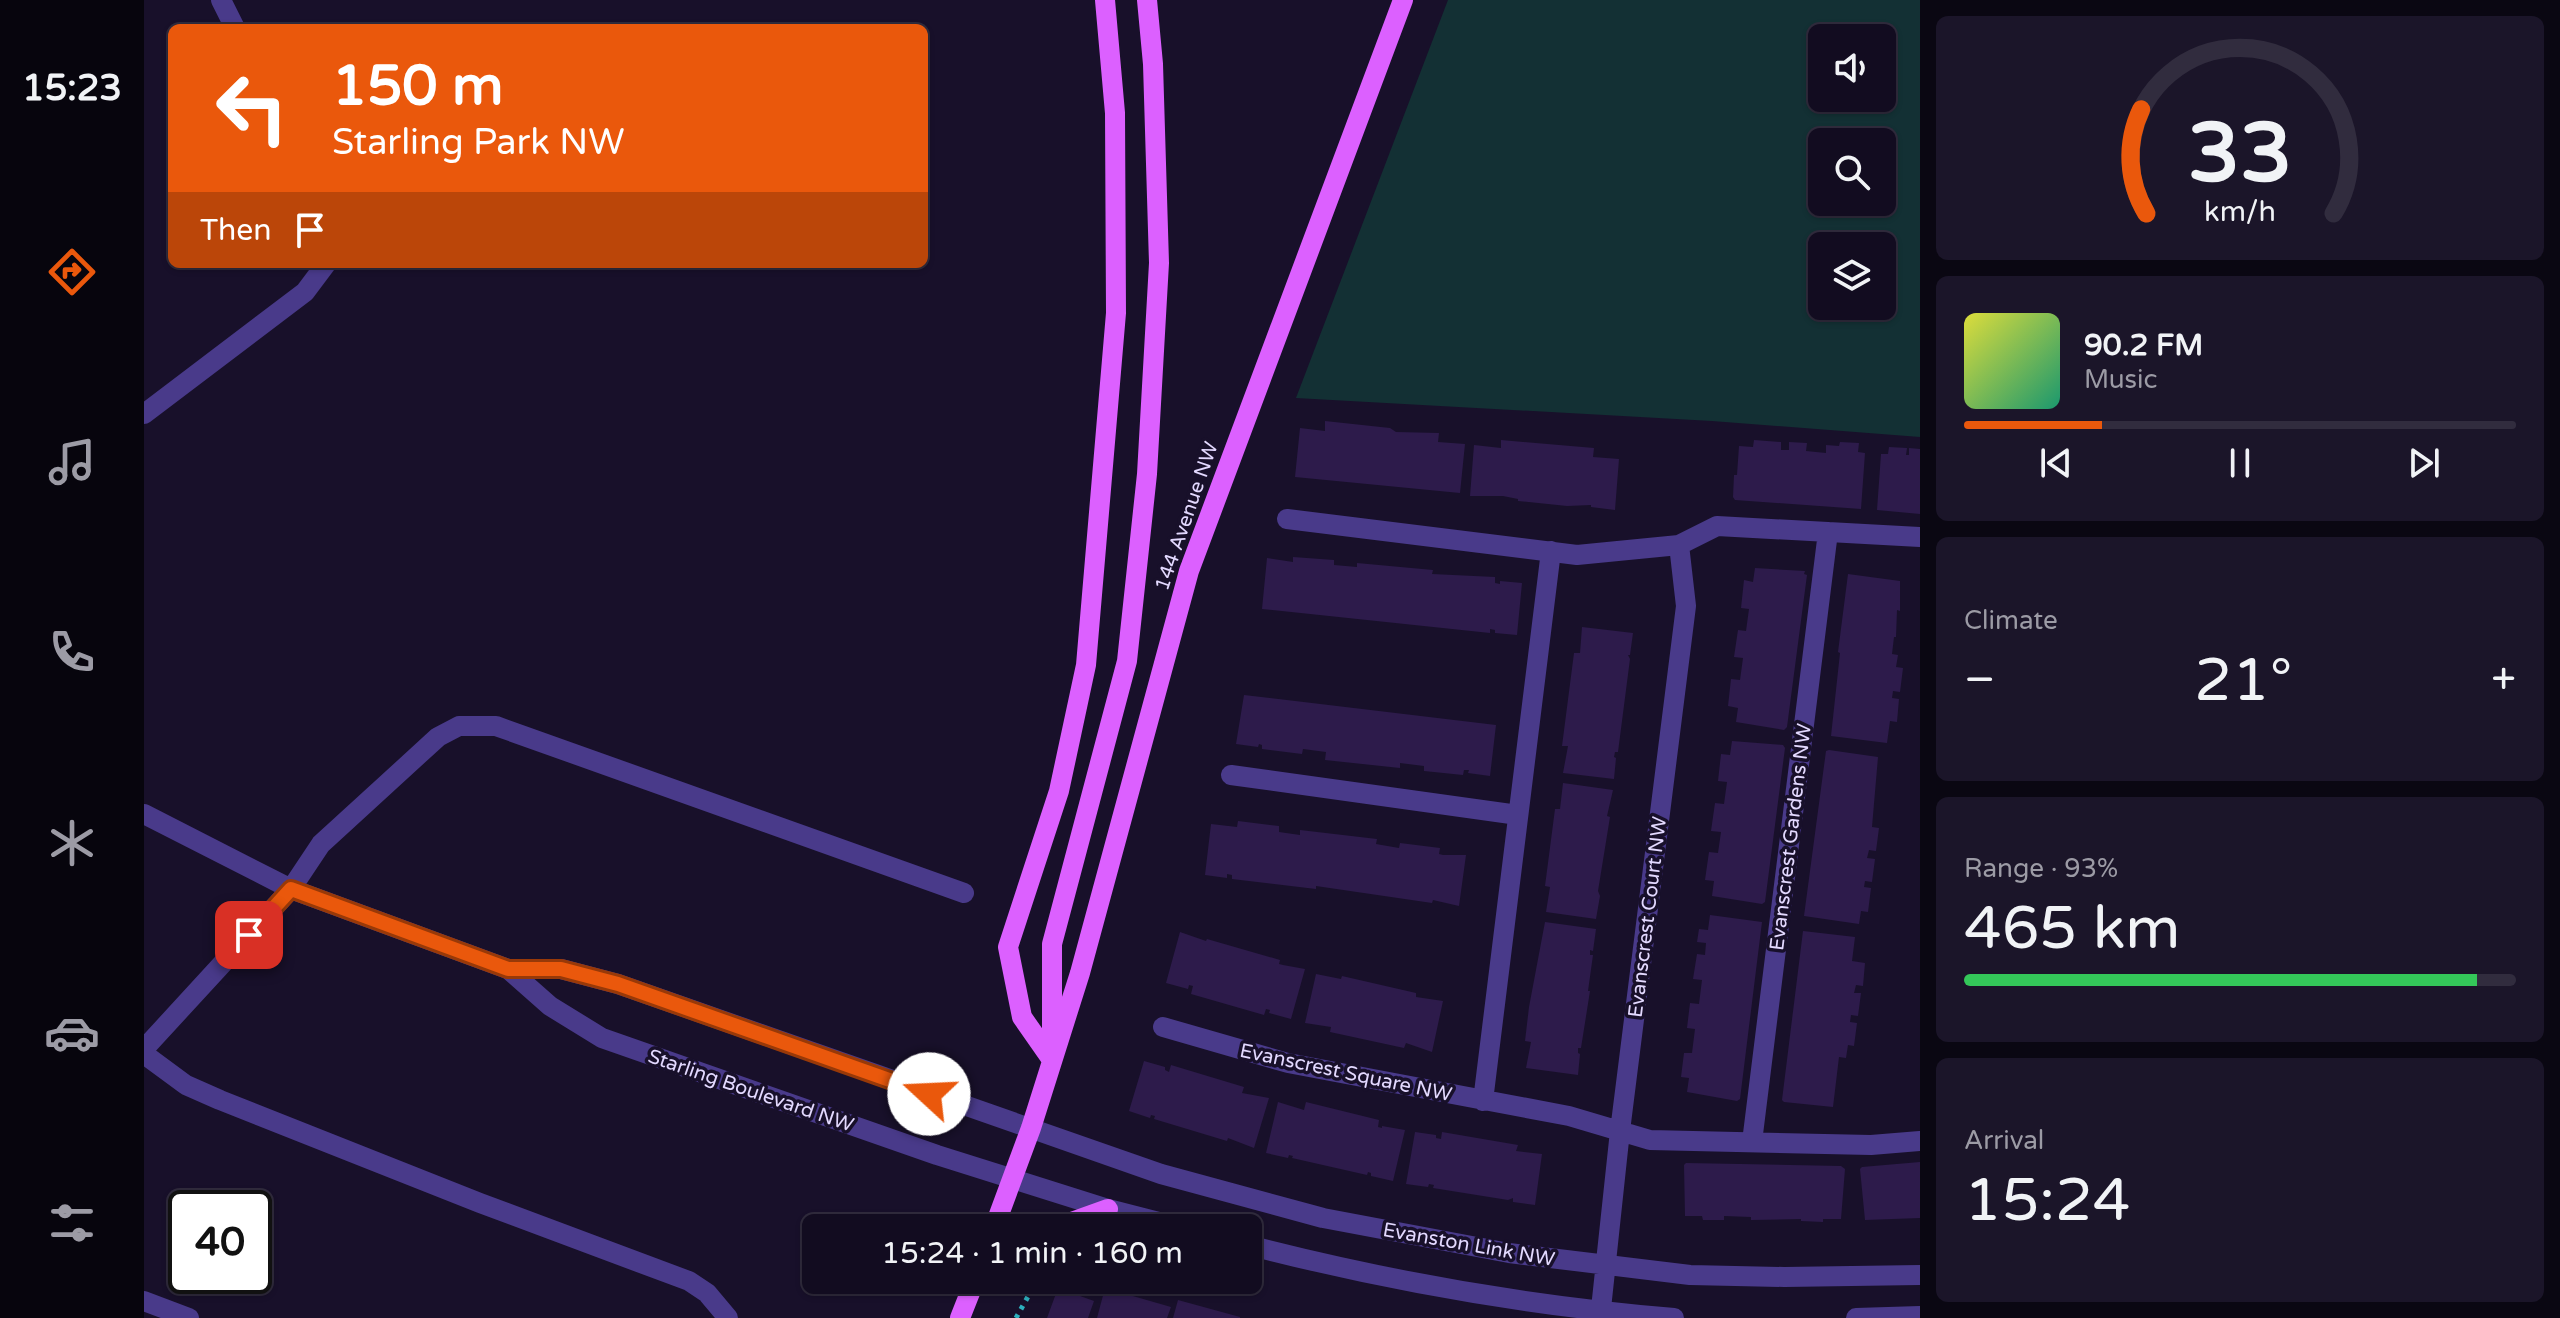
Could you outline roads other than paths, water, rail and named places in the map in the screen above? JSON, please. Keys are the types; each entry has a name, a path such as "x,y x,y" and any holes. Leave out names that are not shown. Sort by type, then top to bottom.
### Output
{"main road":[{"path":"1052,1060 1022,1017 1008,947 1059,791 1086,665 1116,313 1115,113 1105,0"},
{"name":"144 Avenue NW","path":"1052,1060 1052,944 1127,661 1147,474 1159,263 1153,64 1147,0"},
{"name":"144 Avenue NW","path":"999,1214 1031,1128 1080,973 1189,571 1403,0"},
{"path":"1094,1214 1108,1209"},
{"path":"960,1318 970,1294"}],"street":[{"path":"221,0 233,24"},
{"path":"144,414 305,292 323,268"},
{"path":"1287,519 1577,555 1679,545 1717,526 1920,537"},
{"name":"Evanscrest Gardens NW","path":"1752,1142 1828,532"},
{"name":"Evanscrest Court NW","path":"1600,1315 1686,606 1679,545"},
{"path":"1483,1101 1551,551"},
{"path":"728,1318 707,1293 689,1281 220,1100 186,1085 144,1052 291,889 321,844 438,737 459,726 484,724 525,736 964,893"},
{"path":"1231,775 1518,815"},
{"name":"Starling Boulevard NW","path":"144,814 291,889 508,969 561,969 618,984 1031,1128"},
{"name":"Starling Boulevard NW","path":"508,969 550,1006 602,1038 1011,1179"},
{"name":"Evanscrest Square NW","path":"1163,1027 1288,1063 1569,1116 1620,1131"},
{"name":"Evanston Link NW","path":"1031,1128 1161,1174 1323,1218 1509,1253 1721,1276 1920,1275"},
{"path":"1620,1131 1650,1140 1871,1145 1920,1141"},
{"path":"1011,1179 1127,1214"},
{"path":"1262,1248 1381,1276 1600,1315 1674,1318"},
{"path":"144,1301 177,1316"},
{"path":"1856,1318 1920,1316"}]}
